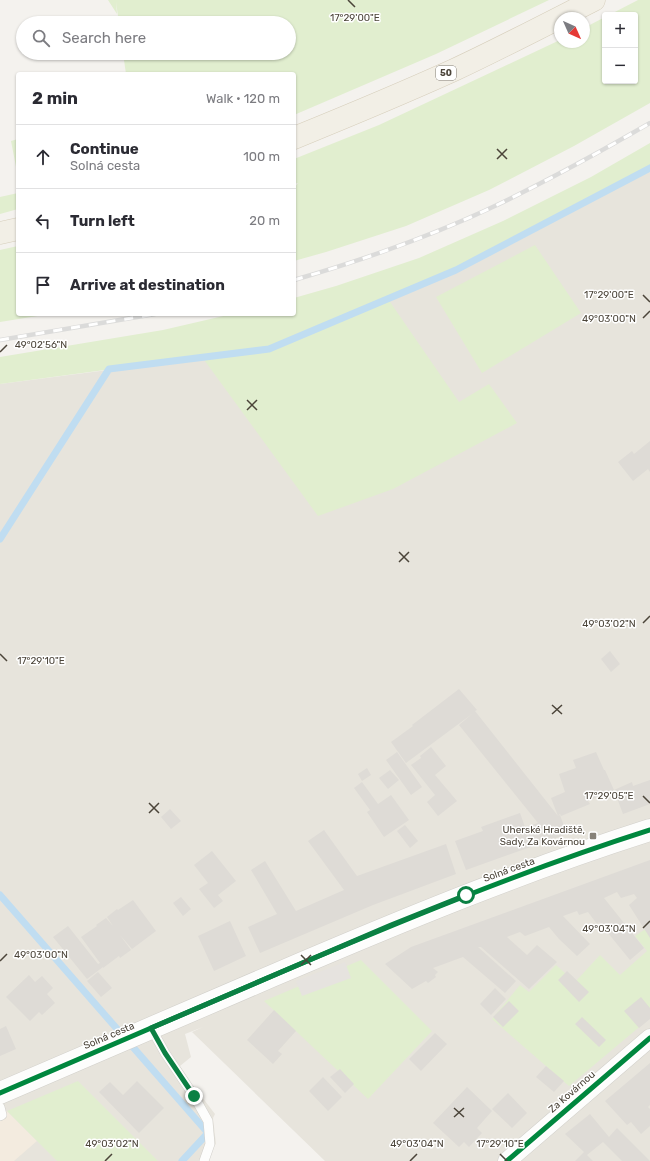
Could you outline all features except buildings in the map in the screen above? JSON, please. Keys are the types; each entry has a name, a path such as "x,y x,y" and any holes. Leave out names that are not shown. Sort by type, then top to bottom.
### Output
{"main road":[{"name":"50","path":"296,137 382,102 456,69 529,34 594,0"},
{"path":"0,233 16,229"}],"street":[{"name":"Solná cesta","path":"0,1093 391,925 466,895 650,830"},
{"name":"Za Kovárnou","path":"507,1161 650,1038"}],"lane":[{"path":"151,1028 208,1121 210,1144 204,1161"},
{"path":"0,1107 2,1115 0,1116"}],"shaded area":[{"path":"650,168 650,1161 325,1161 192,1032 203,1027 185,1034 191,1057 180,1066 215,1114 213,1118 216,1144 200,1161 0,1161 0,384 269,349 456,270"},
{"path":"345,962 351,978 302,996 296,981"},
{"path":"0,1111 7,1111 37,1141 14,1161 0,1161"}],"green space":[{"path":"108,0 549,0 436,54 296,114 296,72 126,72 124,60 296,60 296,16 118,16 116,2 117,14"},
{"path":"638,0 650,0 650,103 574,146 489,190 406,226 296,260 296,186 298,183 296,184 296,158 379,125 554,43 554,48 590,48 590,25 602,19 602,84 638,84 638,12 615,12"},
{"path":"16,140 16,167 11,141"},
{"path":"650,143 650,168 456,270 388,299 459,402 489,384 517,423 393,489 318,516 202,357 0,384 0,357 163,330 223,316 296,316 296,297 336,286 419,258 503,221 591,177"},
{"path":"16,193 16,210 0,214 0,197"},
{"path":"535,245 581,313 482,373 436,297"},
{"path":"16,246 16,316 38,316 0,322 0,250"},
{"path":"650,926 650,1018 569,1086 492,1019 520,985 529,992 556,965 575,982 600,955 620,975 647,951 635,936"},
{"path":"361,960 432,1031 368,1099 264,1001"},
{"path":"78,1081 158,1161 57,1161 7,1111"}],"waterway":[{"path":"0,539 109,369 269,349 456,270 650,168"},
{"path":"0,895 208,1133 182,1161"}],"railway":[{"path":"296,279 397,247 448,227 555,176 650,123"},
{"path":"0,340 143,316"}],"cycle path":[{"path":"0,1093 412,917 506,880 650,830"},
{"path":"507,1161 650,1038"}],"place":[{"name":"Uherské Hradiště, Sady, Za Kovárnou","path":"593,836"}],"route":[{"path":"194,1096 165,1053 151,1028 391,925 466,895"}]}
